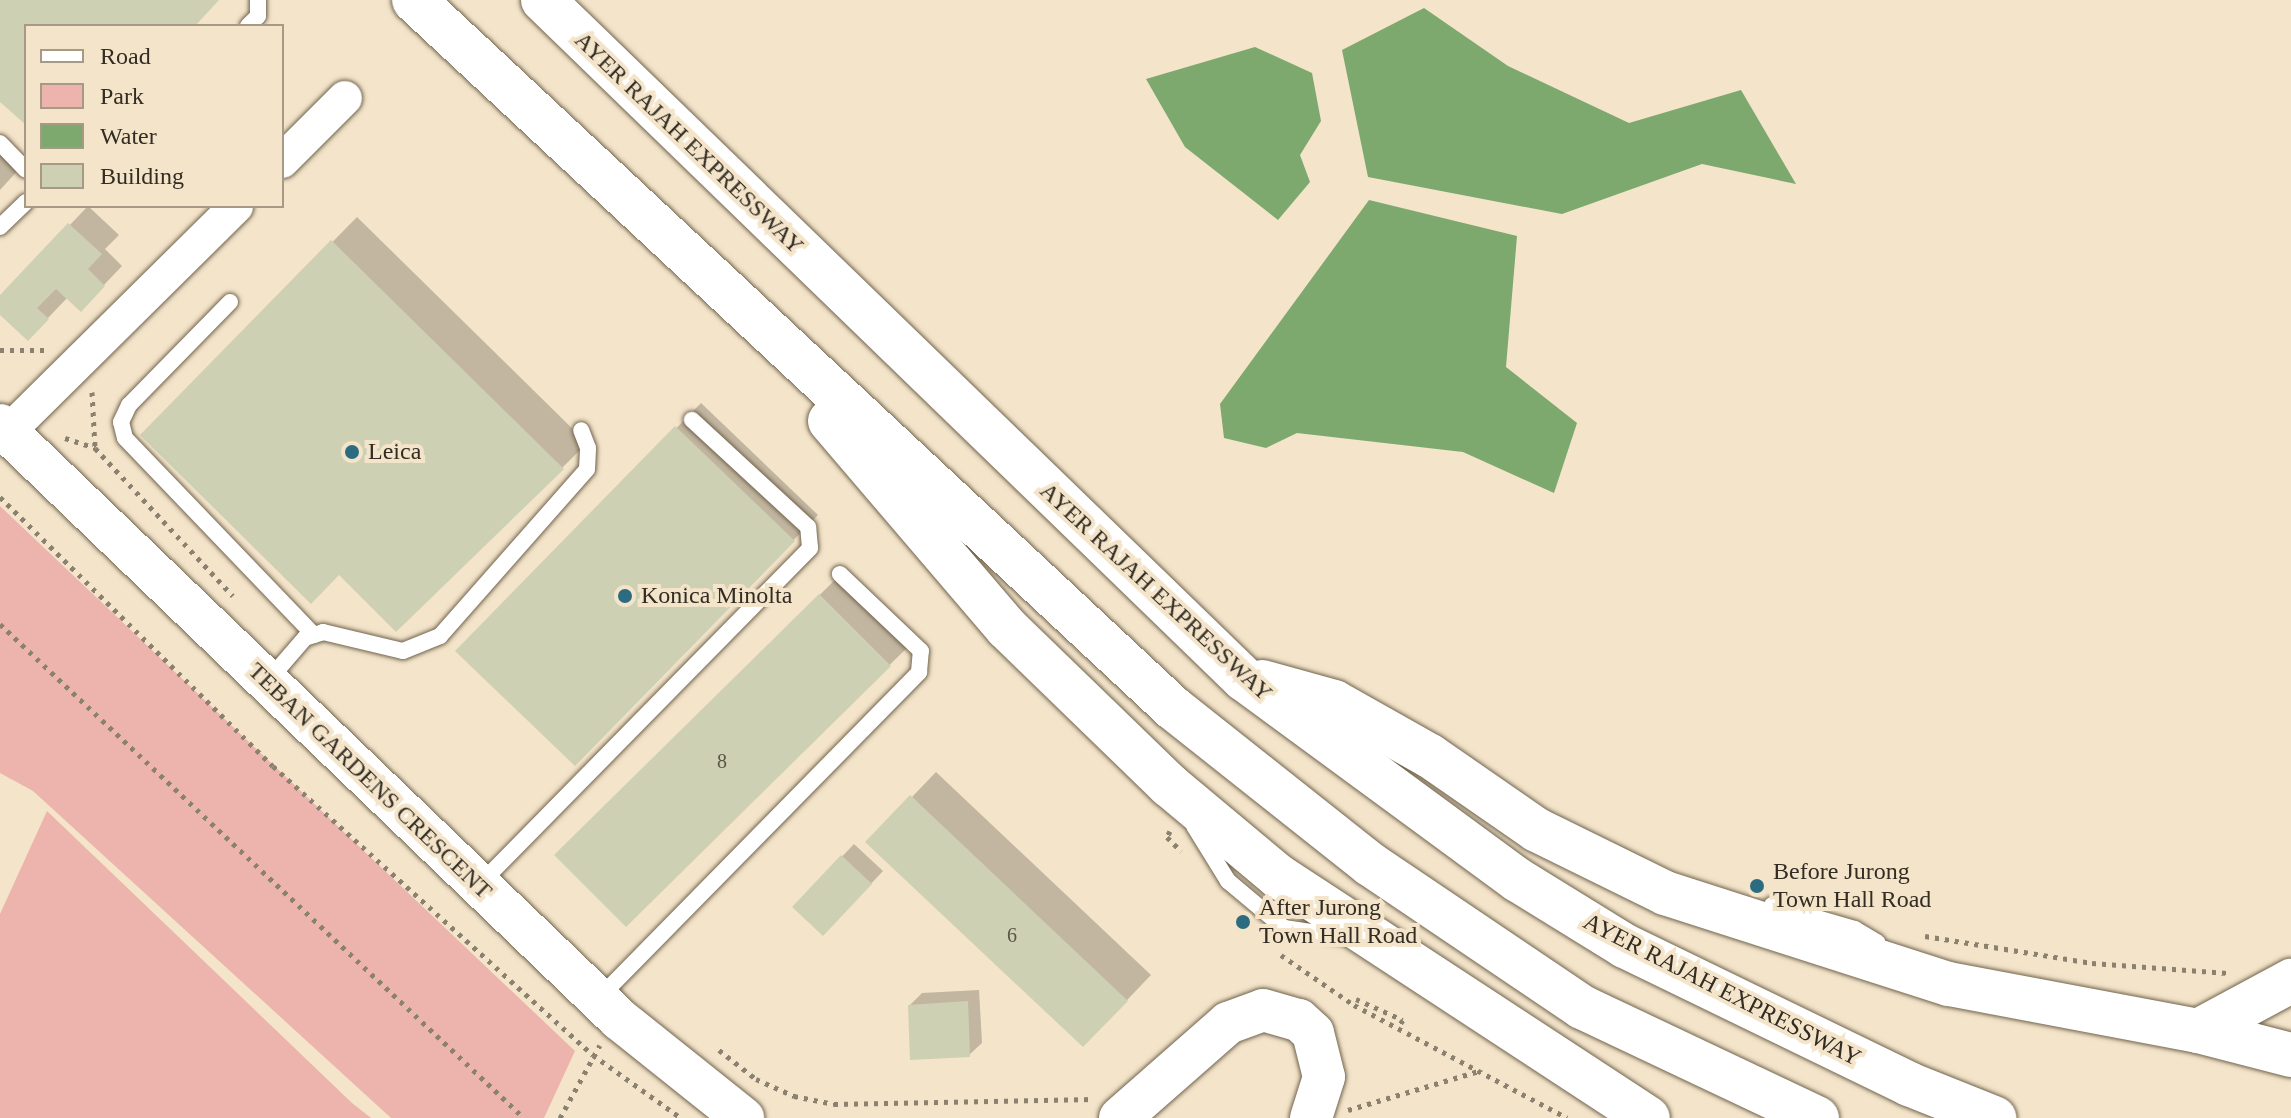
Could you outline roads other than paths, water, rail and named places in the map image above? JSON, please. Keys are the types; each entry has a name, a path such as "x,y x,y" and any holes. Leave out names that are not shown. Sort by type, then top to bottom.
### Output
{"highway":[{"path":"414,0 1173,708 1370,864 1582,1007 1817,1118"},
{"name":"AYER RAJAH EXPRESSWAY","path":"543,0 1244,679 1518,880 1625,946 1909,1084 1994,1118"},
{"path":"693,261 1007,628 1169,785 1278,876 1648,1118"},
{"path":"1244,679 1334,702 1430,756 1537,830 1665,893 1949,984 2198,1031 2291,1055"},
{"path":"2198,1031 2291,981"}],"street":[{"path":"284,159 345,98"},
{"name":"TEBAN GARDENS CRESCENT","path":"234,208 4,428 609,1009 743,1118"},
{"path":"1110,1108 1228,1023 1263,1010 1282,1012 1313,1033 1324,1077 1323,1116"}],"lane":[{"path":"250,24 258,16 258,0"},
{"path":"0,143 24,168"},
{"path":"0,227 24,204"},
{"path":"230,302 129,405 121,422 125,438 314,635"},
{"path":"479,885 810,548 808,527 692,420"},
{"path":"266,682 305,638 314,635 338,635 403,651 440,636 587,469 588,448 581,430"},
{"path":"609,1009 919,672 921,651 840,574"},
{"path":"1665,893 1708,886"},
{"path":"1752,899 1855,929 1949,984"}],"water":[{"path":"1424,8 1508,66 1629,123 1741,90 1796,184 1702,164 1562,214 1368,177 1342,50"},
{"path":"1255,47 1312,73 1321,121 1300,155 1310,182 1278,220 1185,147 1146,79"},
{"path":"1369,200 1517,236 1506,367 1577,423 1554,493 1463,452 1297,433 1266,448 1224,438 1220,404"}],"place":[{"name":"Leica","path":"352,452"},
{"name":"Konica Minolta","path":"625,596"},
{"name":"Before Jurong Town Hall Road","path":"1757,886"},
{"name":"After Jurong Town Hall Road","path":"1243,922"}]}
